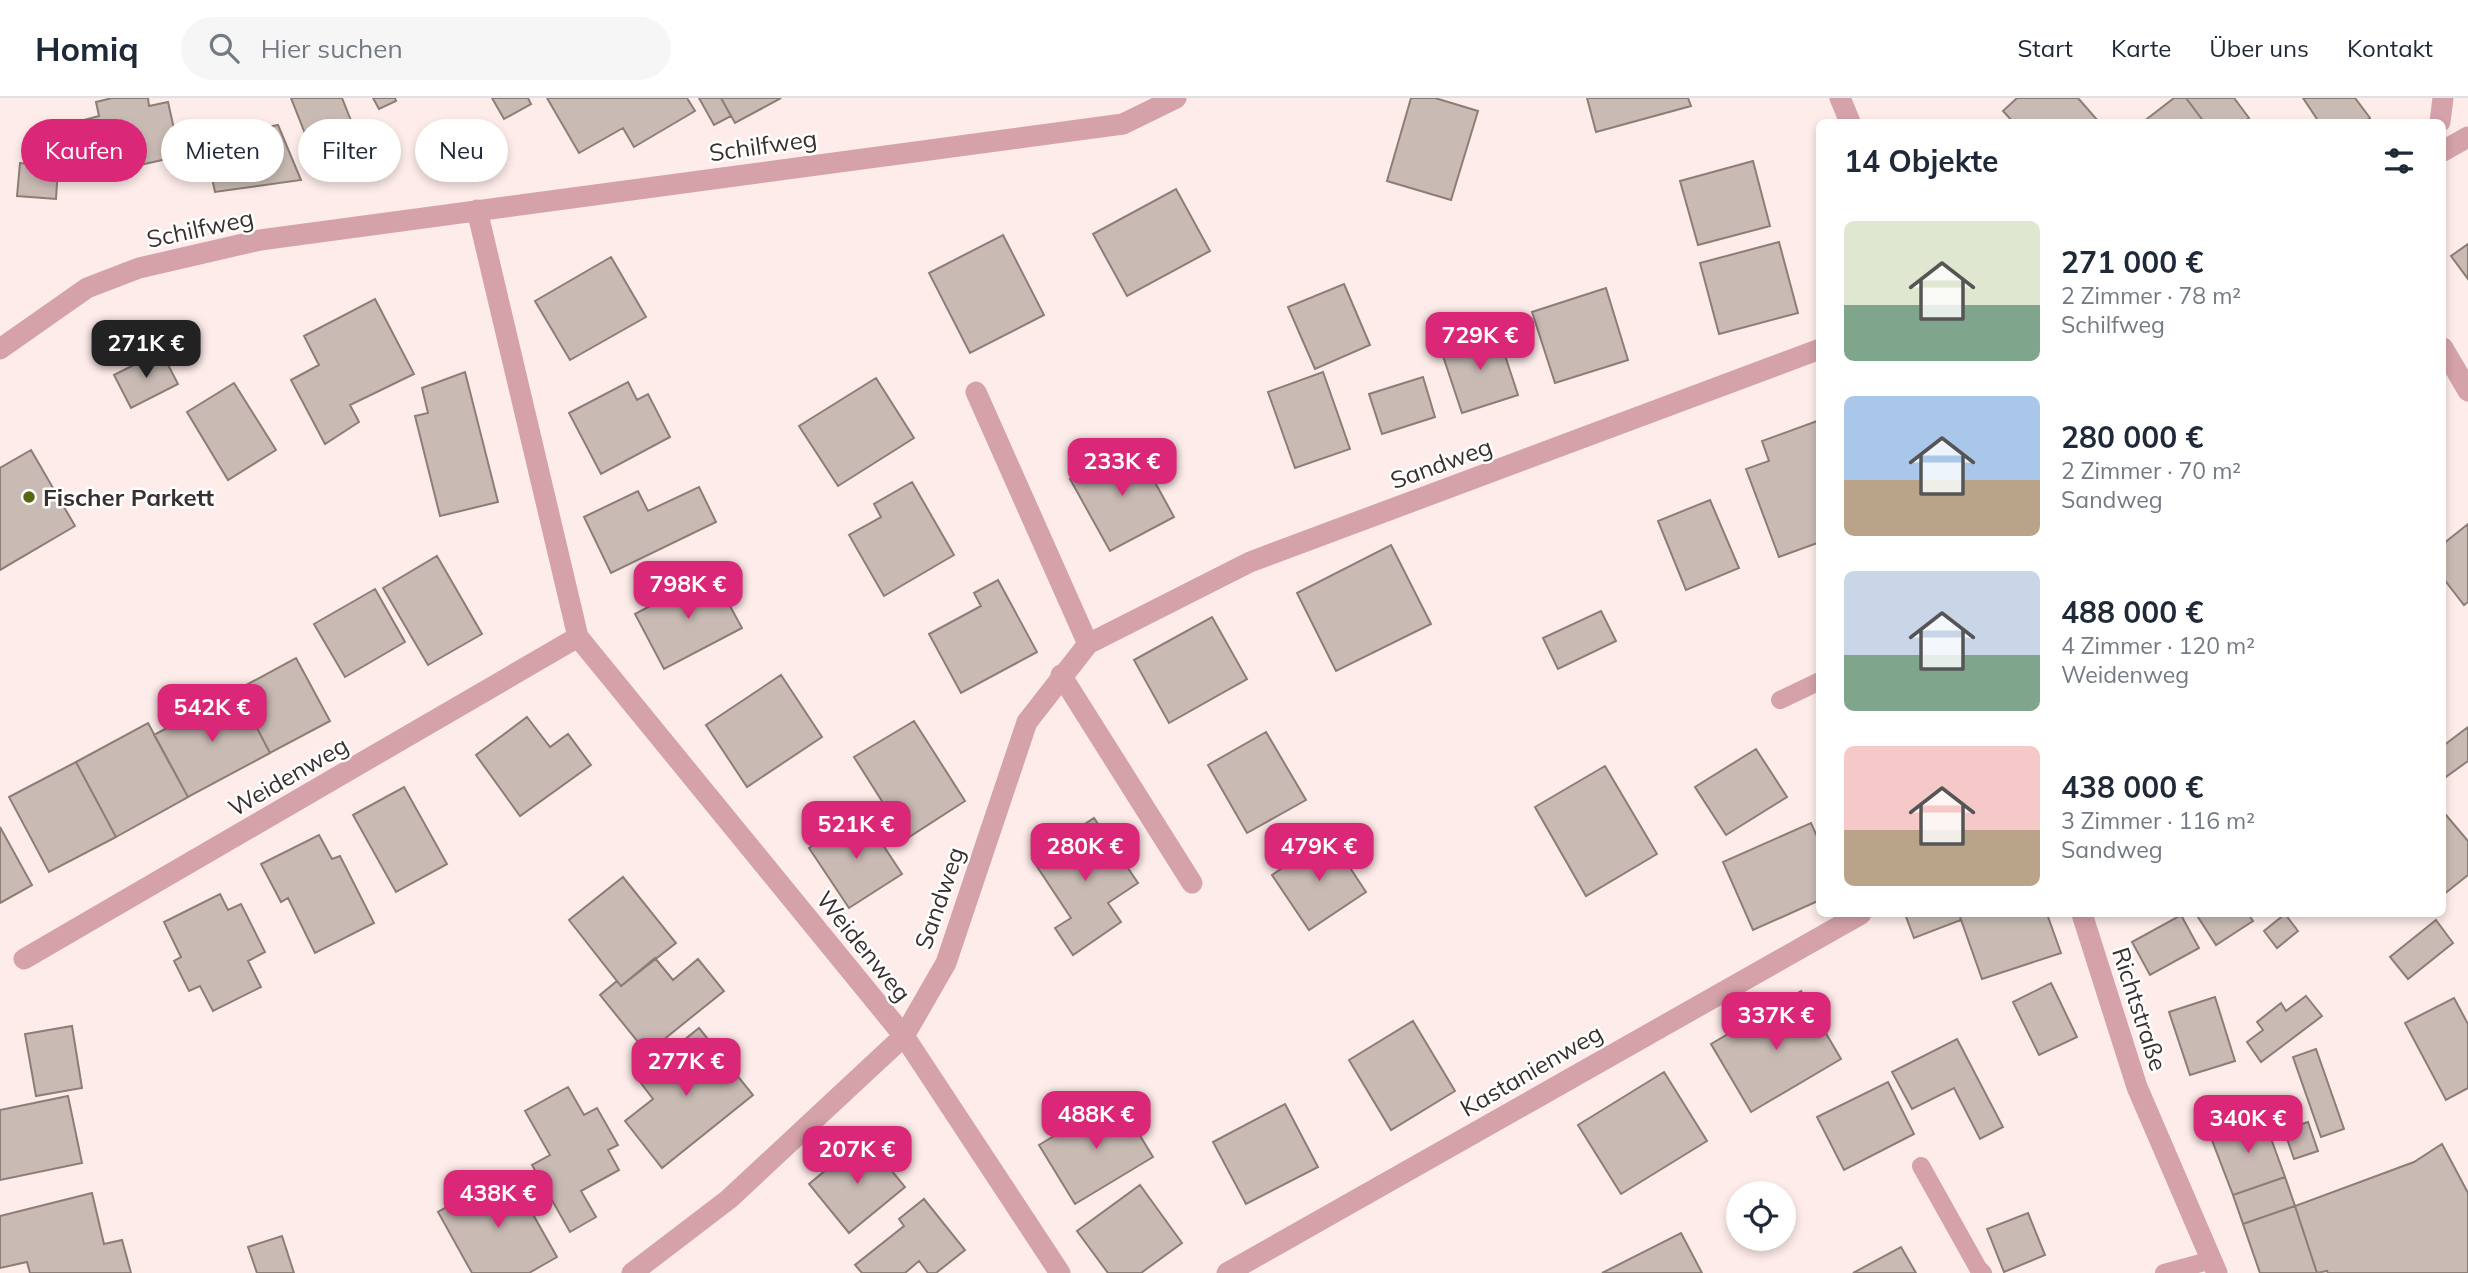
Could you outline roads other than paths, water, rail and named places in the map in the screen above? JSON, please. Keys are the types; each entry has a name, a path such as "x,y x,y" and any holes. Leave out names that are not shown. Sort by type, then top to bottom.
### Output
{"street":[{"name":"Schilfweg","path":"0,349 87,288 139,268 260,240 1123,124 1177,98"},
{"path":"1840,98 1849,119"},
{"path":"2440,119 2443,98"},
{"path":"2446,149 2468,137"},
{"name":"Weidenweg","path":"477,210 578,637 904,1035 1060,1273"},
{"name":"Sandweg","path":"632,1273 729,1199 904,1035 946,963 1027,722 1061,675 1088,644 1250,562 1816,350"},
{"path":"2446,353 2468,391"},
{"path":"976,393 1088,644"},
{"name":"Weidenweg","path":"24,959 578,637"},
{"path":"1061,675 1192,883"},
{"name":"Kastanienweg","path":"1227,1273 1856,917"},
{"name":"Richtstraße","path":"2083,917 2137,1087 2215,1267"}],"lane":[{"path":"1780,700 1816,683"},
{"path":"1922,1166 1983,1273"},
{"path":"2164,1273 2215,1267"}],"place":[{"name":"Fischer Parkett","path":"29,497"}]}
